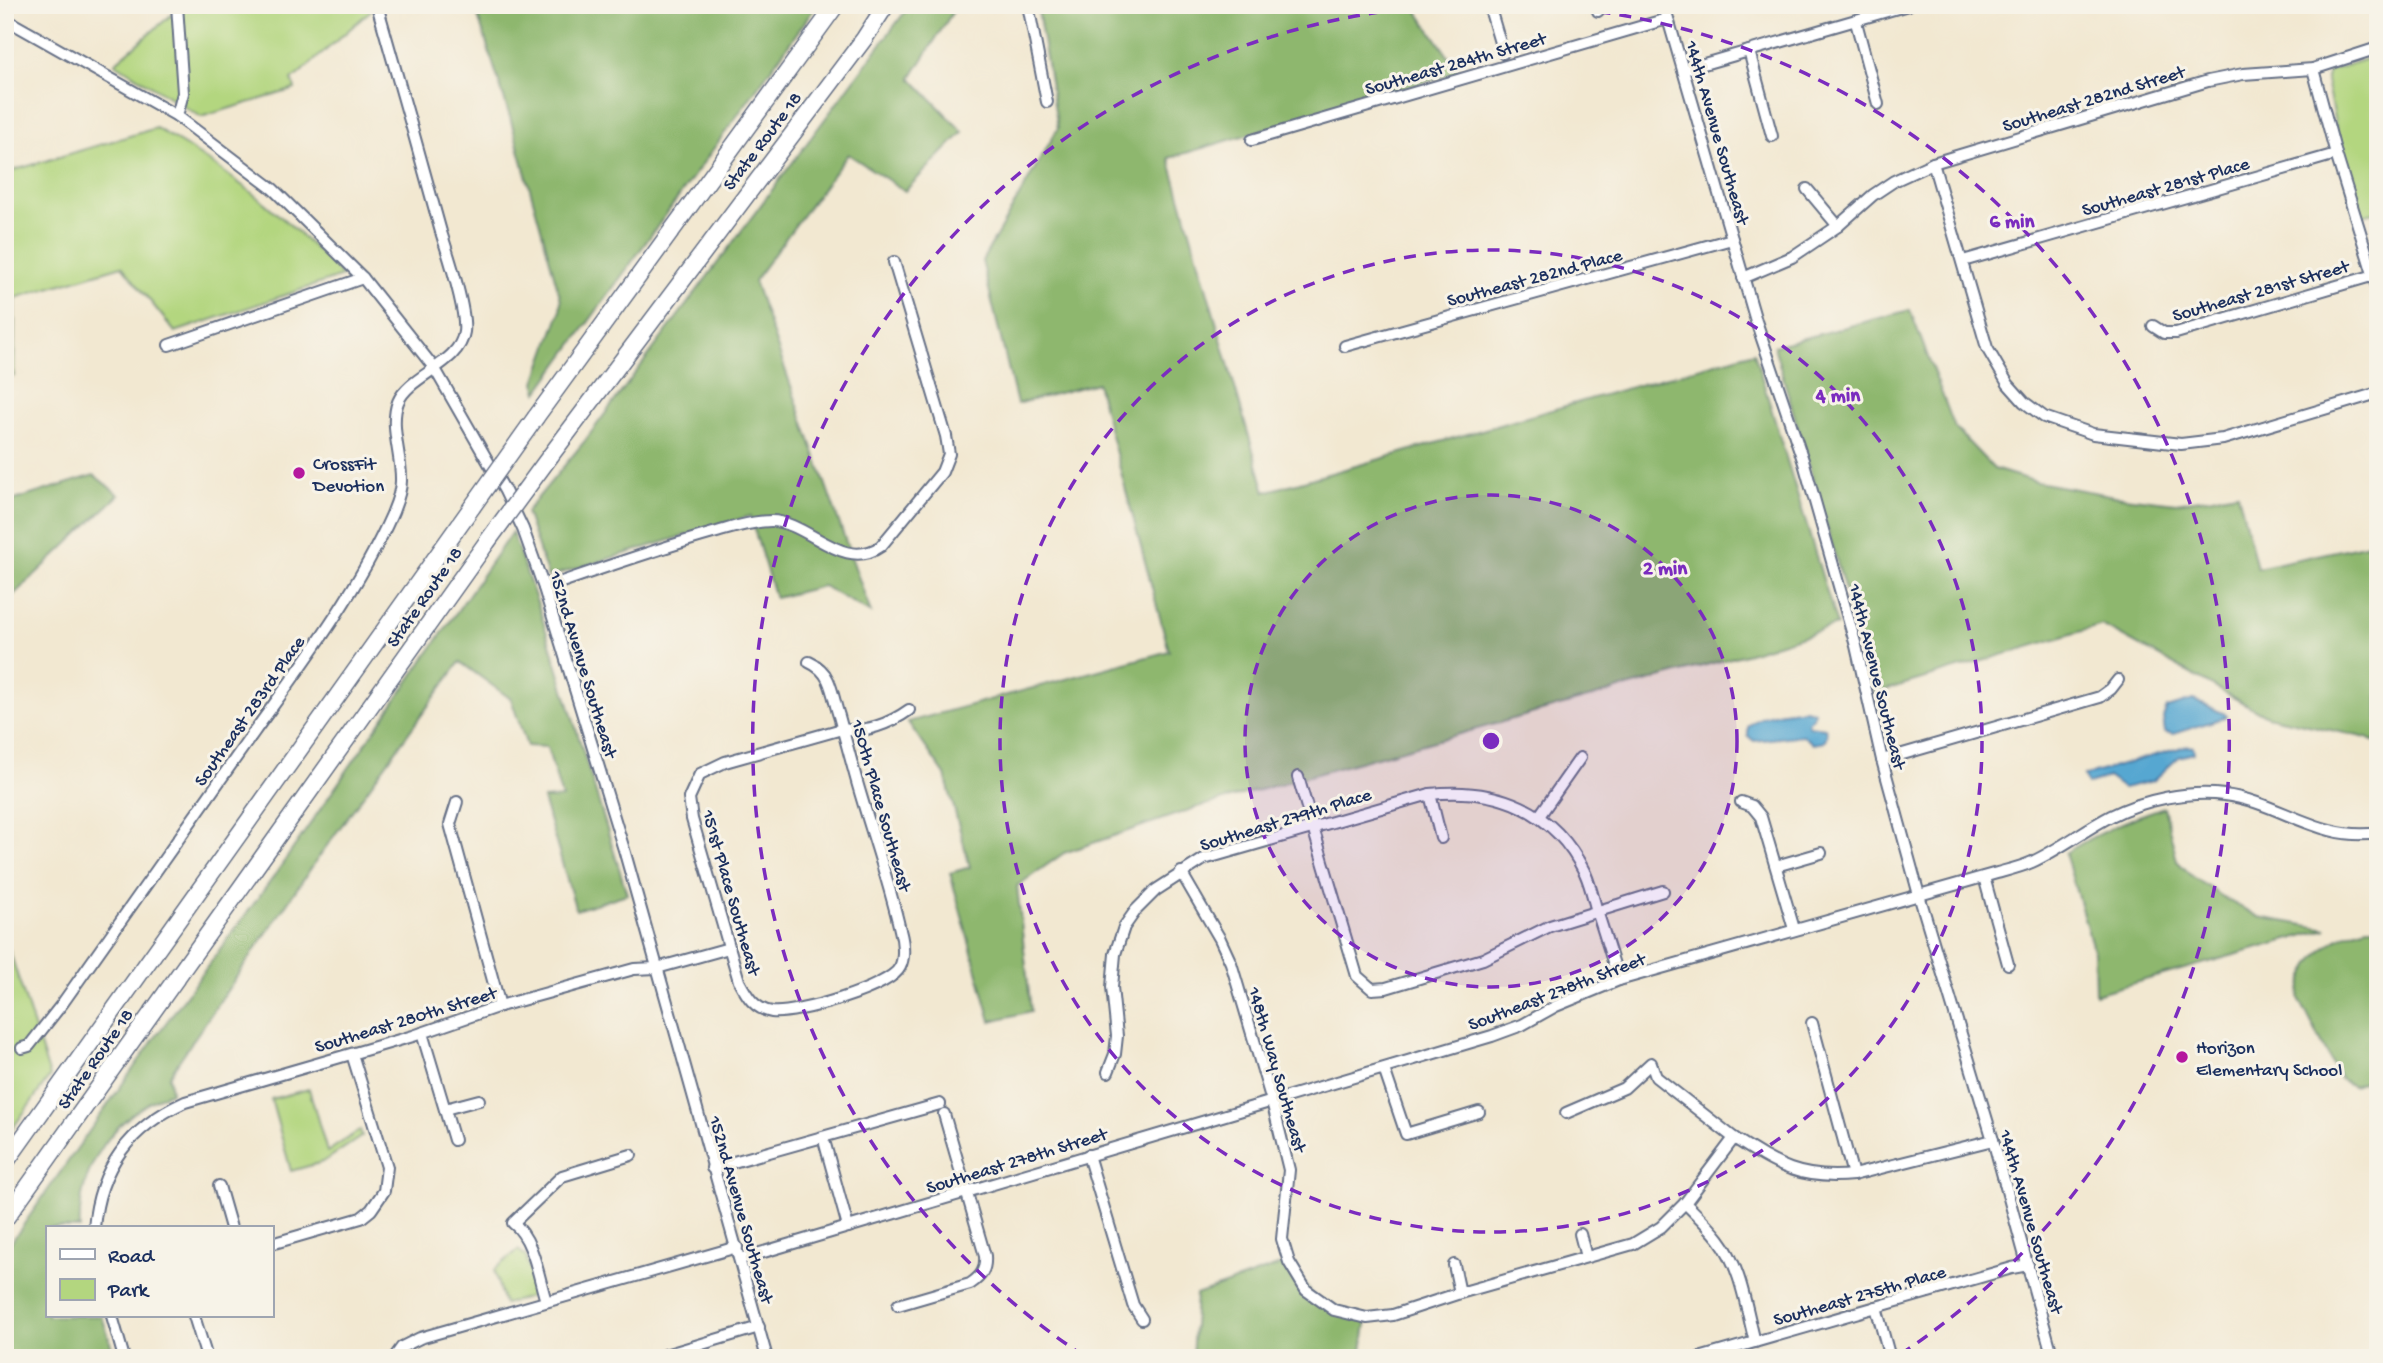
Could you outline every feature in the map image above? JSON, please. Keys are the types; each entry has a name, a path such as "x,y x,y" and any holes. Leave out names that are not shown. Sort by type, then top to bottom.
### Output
{"highway":[{"name":"State Route 18","path":"5,1163 472,506 836,5"},
{"name":"State Route 18","path":"5,1219 487,542 864,39 886,5"}],"street":[{"path":"177,5 183,93 177,116"},
{"path":"377,5 449,257 464,322 461,341 435,369"},
{"path":"1028,5 1047,102"},
{"path":"1489,5 1503,53"},
{"name":"144th Avenue Southeast","path":"1664,5 1743,278 1804,463 1856,646 1882,760 1919,895 1993,1140 2053,1358"},
{"path":"1683,70 1908,5"},
{"name":"152nd Avenue Southeast","path":"5,19 177,116 273,189 363,278 435,369 505,491 523,529 544,588 625,853 767,1358"},
{"name":"Southeast 284th Street","path":"1252,139 1667,19"},
{"path":"1856,22 1878,104"},
{"name":"Southeast 282nd Street","path":"1743,278 1791,257 1838,226 1872,195 1894,181 1933,163 2208,81 2242,74 2313,69 2378,48"},
{"path":"1749,51 1772,136"},
{"path":"2313,69 2378,290"},
{"name":"Southeast 281st Place","path":"1963,261 2336,154"},
{"path":"1933,163 1987,348 2008,384 2024,402 2043,417 2093,434 2180,444 2223,439 2378,393"},
{"path":"1807,189 1838,226"},
{"name":"Southeast 282nd Place","path":"1345,346 1732,239"},
{"path":"544,588 680,542 748,524 773,521 791,526 832,549 851,552 875,550 881,546 942,472 949,454 894,262"},
{"name":"Southeast 281st Street","path":"2153,326 2164,333 2176,333 2375,275"},
{"path":"169,345 363,278"},
{"name":"Southeast 283rd Place","path":"22,1048 29,1046 70,993 306,659 373,555 400,489 396,422 399,399 435,369"},
{"name":"150th Place Southeast","path":"759,1007 772,1012 792,1011 876,986 892,977 900,967 903,949 901,932 829,681 820,668 810,662"},
{"path":"1882,760 2100,696 2118,680"},
{"path":"842,729 855,732 898,718 909,710"},
{"name":"151st Place Southeast","path":"759,1007 749,1000 739,981 692,819 689,798 700,774 725,762 842,729"},
{"path":"1580,758 1540,815 1572,851 1586,874 1619,980"},
{"path":"1298,777 1357,976 1372,989 1386,988 1483,959 1538,931 1662,891"},
{"name":"Southeast 279th Place","path":"1108,1073 1115,1054 1117,1036 1112,987 1114,965 1125,927 1150,897 1181,872 1204,859 1430,794 1468,792 1502,798 1540,815"},
{"name":"Southeast 278th Street","path":"740,1259 1384,1069 1512,1028 1619,980 2031,862 2113,815 2140,805 2199,793 2225,795 2327,830 2363,835 2378,833"},
{"path":"1430,794 1441,838"},
{"path":"457,802 450,824 500,1006"},
{"path":"1741,802 1752,806 1761,817 1794,929"},
{"path":"1776,866 1821,853"},
{"name":"148th Way Southeast","path":"1181,872 1231,963 1272,1101 1289,1170 1282,1239 1298,1280 1315,1299 1334,1310 1367,1318 1393,1315 1460,1293"},
{"path":"1984,877 2008,964"},
{"name":"Southeast 280th Street","path":"94,1226 99,1197 114,1162 127,1141 161,1113 185,1102 422,1033 500,1006 634,969 657,968 729,948"},
{"path":"1812,1023 1853,1175"},
{"path":"422,1033 454,1140"},
{"path":"273,1243 361,1218 384,1191 387,1167 352,1054"},
{"path":"1566,1113 1624,1088 1651,1063 1656,1077 1734,1138 1778,1166 1813,1175 1853,1175 1993,1140"},
{"path":"1384,1069 1406,1134 1479,1112"},
{"path":"445,1109 479,1100"},
{"path":"712,1168 942,1109 986,1267 970,1284 898,1305"},
{"path":"1454,1265 1460,1293 1633,1244 1661,1227 1685,1203 1734,1138"},
{"path":"825,1144 848,1227"},
{"path":"546,1301 527,1240 513,1223 562,1176 631,1155"},
{"path":"1088,1155 1133,1305 1142,1320"},
{"path":"219,1186 230,1226"},
{"path":"1685,1203 1720,1239 1729,1254 1738,1277 1755,1342"},
{"path":"1580,1234 1586,1257"},
{"path":"394,1358 402,1347 420,1338 737,1247"},
{"name":"Southeast 275th Place","path":"1699,1358 2028,1265"},
{"path":"1876,1307 1890,1358"},
{"path":"113,1318 124,1358"},
{"path":"195,1318 207,1358"},
{"path":"655,1358 759,1327"}],"green space":[{"path":"183,5 377,5 292,80 295,89 201,117 115,63"},
{"path":"472,5 817,5 538,392 535,382 560,312 561,300 510,117 476,10"},
{"path":"910,5 957,5 911,78 963,132 905,191 848,154 754,281 871,613 823,586 775,598 750,516 548,577 526,512 584,442"},
{"path":"1037,5 1413,5 1459,72 1169,158 1265,492 1754,352 1837,625 1749,653 1195,808 1064,853 1017,886 1031,1011 991,1021 950,873 970,867 945,775 908,722 1169,651 1097,383 1017,404 982,261 1058,128"},
{"path":"2378,55 2378,211 2355,217 2326,81 2329,71"},
{"path":"156,128 182,143 255,195 300,234 342,276 175,332 122,266 15,298 14,376 5,379 5,173"},
{"path":"1910,310 1955,428 1994,469 2037,482 2115,496 2176,503 2238,493 2257,568 2378,542 2378,744 2367,738 2267,716 2102,625 1875,693 1774,346"},
{"path":"94,475 119,495 5,603 5,503"},
{"path":"512,532 539,608 627,894 576,910 543,799 562,798 547,747 527,746 511,699 460,662 318,858 183,1055 169,1076 171,1092 133,1114 103,1145 85,1184 80,1226 46,1226 46,1318 103,1318 115,1358 5,1358 5,1251 154,1039 272,879"},
{"path":"2164,807 2177,861 2192,876 2259,917 2327,929 2095,994 2094,952 2065,853 2113,827"},
{"path":"2368,927 2378,927 2378,1078 2353,1086 2340,1079 2299,998 2306,972 2322,951 2343,936"},
{"path":"5,937 50,1076 5,1139"},
{"path":"309,1089 327,1152 360,1130 362,1136 323,1162 291,1171 271,1099"},
{"path":"518,1250 526,1256 535,1292 527,1298 504,1304 494,1270"},
{"path":"1289,1262 1316,1299 1367,1318 1361,1358 1192,1358 1196,1295"}],"water":[{"path":"2193,700 2225,714 2226,717 2173,734 2165,732 2163,718 2167,708"},
{"path":"1805,709 1814,712 1813,718 1808,722 1809,726 1825,728 1827,735 1824,742 1813,744 1803,735 1754,741 1748,736 1748,726 1754,721 1775,713"},
{"path":"2186,746 2193,747 2194,753 2179,757 2153,781 2123,788 2108,777 2087,785 2084,776"}],"place":[{"name":"CrossFit Devotion","path":"299,473"},
{"name":"Horizon Elementary School","path":"2182,1057"}]}
